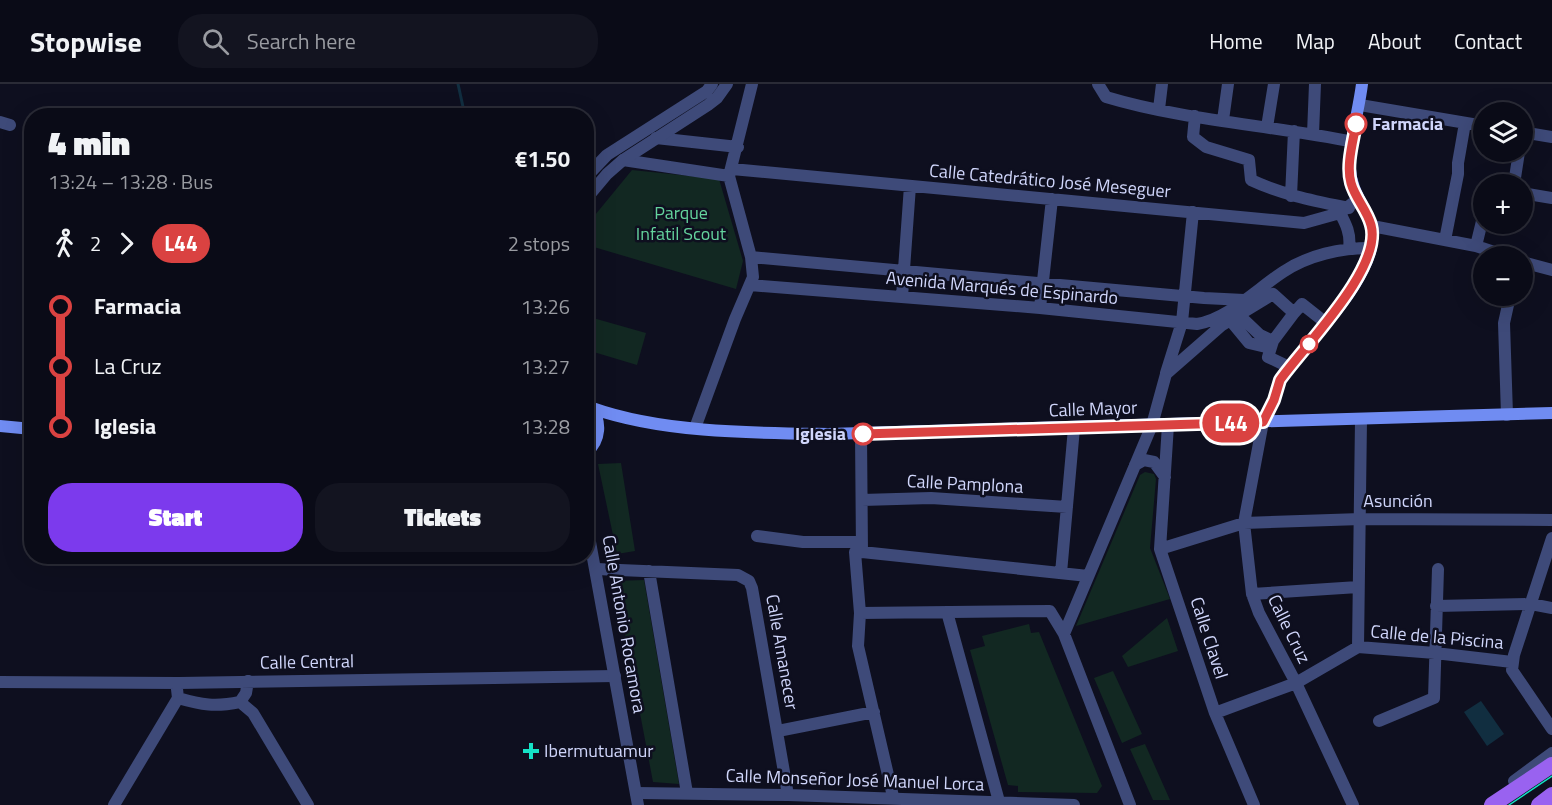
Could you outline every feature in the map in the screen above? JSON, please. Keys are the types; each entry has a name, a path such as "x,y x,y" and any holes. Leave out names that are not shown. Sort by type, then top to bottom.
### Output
{"main road":[{"path":"1263,422 1274,400 1280,380 1356,281 1371,248 1372,226 1349,206 1350,168 1362,84"},
{"name":"Calle Mayor","path":"594,408 635,421 774,434 861,434 1552,413"},
{"path":"594,414 598,420 598,433 594,446"},
{"name":"Calle Mayor","path":"598,433 616,423 635,421"},
{"path":"0,426 24,428"},
{"path":"1492,805 1552,765"},
{"path":"1539,805 1552,795"}],"street":[{"path":"594,169 607,155 707,91 712,84"},
{"path":"594,189 623,160 708,105 717,98 727,84"},
{"path":"695,428 753,277 752,257 730,173 752,84"},
{"path":"1098,84 1106,97 1195,116 1353,142"},
{"path":"1159,109 1162,84"},
{"path":"1223,120 1228,84"},
{"path":"1267,127 1274,84"},
{"path":"1313,134 1315,84"},
{"path":"1360,105 1473,124"},
{"path":"1195,116 1193,137 1206,147 1249,160 1251,180 1275,192 1349,206 1346,225 1350,239 1349,248"},
{"path":"1445,240 1465,123"},
{"path":"1291,196 1294,131"},
{"path":"1533,134 1552,138"},
{"path":"656,138 738,147"},
{"name":"Calle Catedrático José Meseguer","path":"623,160 730,173 910,186 1304,223 1349,206"},
{"path":"902,297 910,186"},
{"path":"1533,195 1552,198"},
{"path":"1040,308 1052,199"},
{"path":"1064,633 1152,425 1182,322 1193,212"},
{"path":"1372,226 1476,246 1479,234"},
{"name":"Avenida Marqués de Espinardo","path":"750,285 1040,308 1182,322 1206,322 1245,300 1283,272 1301,262 1349,248 1371,248"},
{"name":"Avenida Marqués de Espinardo","path":"752,257 1245,300"},
{"path":"1533,265 1552,270"},
{"path":"1166,374 1195,347 1273,294 1294,313"},
{"path":"1289,367 1268,357 1272,345 1302,303 1326,323"},
{"path":"1507,415 1504,323 1508,306"},
{"path":"1235,318 1249,343 1272,345"},
{"path":"1215,713 1296,683 1358,648 1361,420"},
{"name":"Calle Cruz","path":"1263,422 1244,524 1252,594 1259,613 1296,683 1353,805"},
{"name":"Calle Clavel","path":"1168,425 1160,549 1215,713 1254,805"},
{"path":"1061,573 1074,428"},
{"path":"861,434 862,547"},
{"path":"1135,465 1144,460 1154,462 1165,477"},
{"name":"Calle Pamplona","path":"862,500 931,498 1067,507"},
{"name":"Asunción","path":"1160,549 1244,524 1361,519 1552,520"},
{"path":"757,536 1088,576"},
{"path":"1552,538 1512,662 1512,670 1552,729"},
{"path":"862,547 855,552 860,613 858,646 895,803"},
{"name":"Calle Antonio Rocamora","path":"594,559 637,799"},
{"path":"596,569 649,571 687,793"},
{"path":"1378,721 1434,698 1438,569"},
{"name":"Calle Amanecer","path":"649,571 738,575 749,581 788,795"},
{"path":"1252,594 1358,587"},
{"path":"1436,606 1532,604 1552,608"},
{"path":"1050,611 1064,633 1130,805"},
{"path":"860,613 1074,611"},
{"path":"947,612 1000,804"},
{"name":"Calle de la Piscina","path":"1358,648 1435,653 1512,662"},
{"name":"Calle Central","path":"0,682 179,683 615,676"},
{"path":"178,698 200,705 219,706 240,702 246,693 248,681"},
{"path":"114,805 178,698 176,690 179,683"},
{"path":"240,702 254,713 309,805"},
{"path":"778,732 874,712"},
{"path":"1486,805 1552,753"},
{"name":"Calle Monseñor José Manuel Lorca","path":"637,799 687,793 788,795 895,803 1074,805"}],"green space":[{"name":"Parque Infatil Scout","path":"632,170 719,179 743,261 736,289 594,247 594,216"},
{"path":"594,318 646,333 637,365 594,352"},
{"path":"621,463 635,551 617,554 598,464"},
{"path":"1145,472 1154,474 1156,479 1150,548 1170,599 1076,626 1140,475"},
{"path":"644,580 679,784 653,782 615,581"},
{"path":"1167,618 1178,651 1128,667 1122,656"},
{"path":"1029,624 1031,633 1039,632 1102,786 1097,793 1018,792 1018,786 1008,785 970,650 985,646 982,636"},
{"path":"1113,671 1142,734 1122,743 1094,678"},
{"path":"1145,744 1170,800 1153,800 1130,749"}],"water":[{"path":"1481,701 1504,734 1487,746 1464,712"}],"waterway":[{"path":"458,84 463,108"}],"tram line":[{"path":"1509,805 1552,776"}],"bus line":[{"name":"L44","path":"863,434 1263,422 1274,400 1280,380 1356,281 1371,248 1372,226 1351,183 1350,168 1356,124"}],"place":[{"name":"Farmacia","path":"1356,124"},
{"name":"Iglesia","path":"863,434"},
{"name":"Ibermutuamur","path":"531,751"}]}
